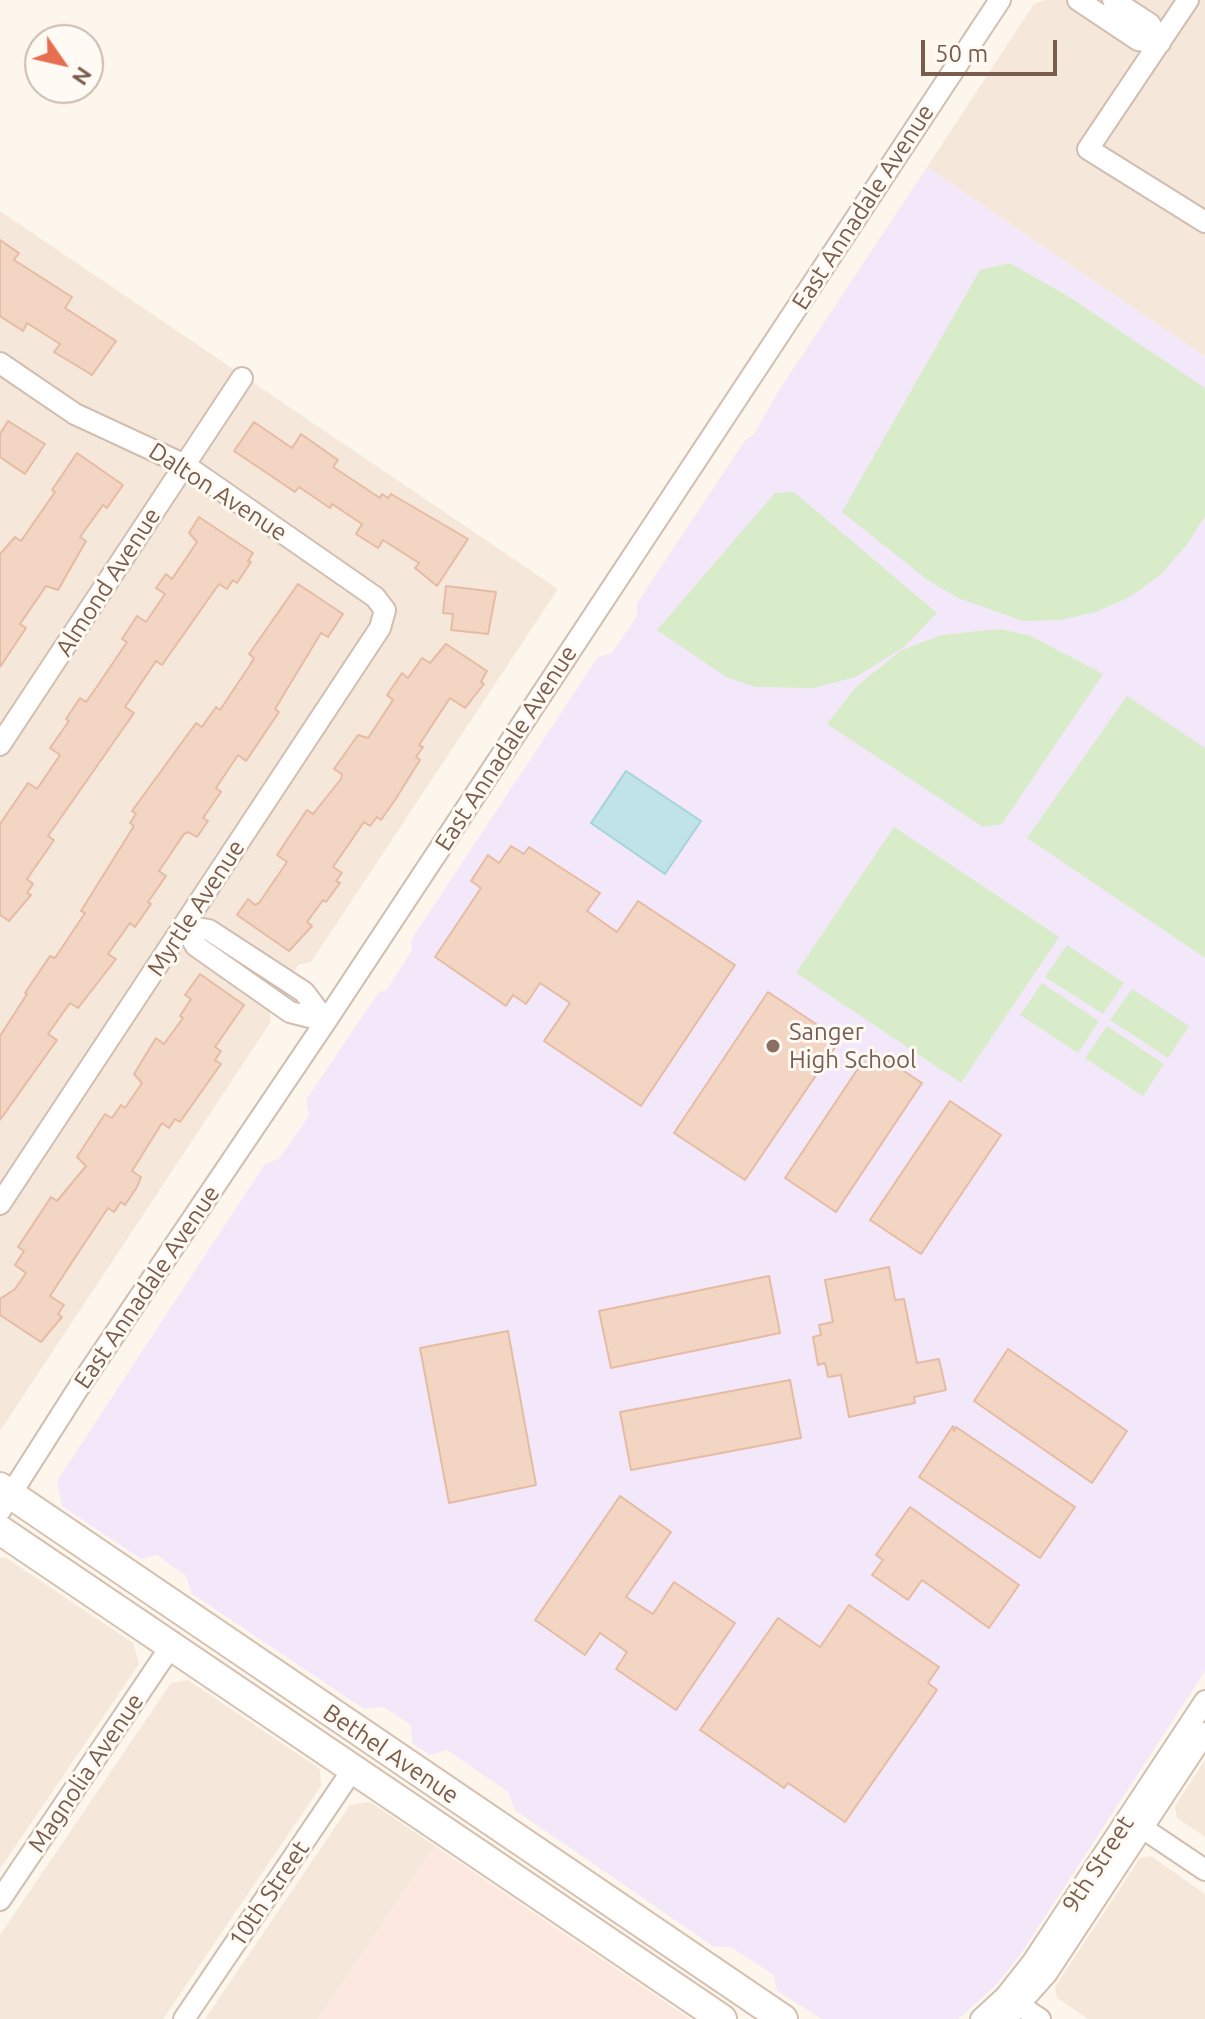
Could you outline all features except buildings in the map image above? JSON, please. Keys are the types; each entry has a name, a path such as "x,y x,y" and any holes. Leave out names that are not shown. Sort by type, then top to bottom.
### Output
{"main road":[{"name":"Bethel Avenue","path":"3,1497 783,2019"},
{"name":"Bethel Avenue","path":"0,1530 722,2019"},
{"path":"177,1649 247,1680 353,1746 378,1746"},
{"path":"353,1769 365,1764 379,1766 500,1846 564,1871"},
{"path":"529,1887 573,1900 704,1986 714,1990 733,1985"}],"street":[{"name":"East Annadale Avenue","path":"3,1497 326,1021 1000,0"},
{"path":"1078,0 1138,40 1160,43"},
{"path":"1113,0 1150,24 1160,43"},
{"path":"1188,0 1088,149 1205,222"},
{"name":"Dalton Avenue","path":"0,363 75,414 185,465 375,597 385,610"},
{"name":"Almond Avenue","path":"0,745 242,378"},
{"name":"Myrtle Avenue","path":"0,1204 380,628 385,610"},
{"path":"184,926 209,930 304,992 326,1021"},
{"name":"Magnolia Avenue","path":"0,1900 177,1649"},
{"name":"9th Street","path":"981,2019 1011,2007 1047,1973 1205,1701"},
{"name":"9th Street","path":"1135,1824 1205,1733"},
{"name":"10th Street","path":"184,2019 353,1769"},
{"path":"1135,1824 1205,1870"},
{"path":"1011,2007 1040,2019"}],"shaded area":[{"path":"1045,0 1205,0 1205,357 927,167 1034,4"},
{"name":"Sanger High School","path":"927,167 1205,357 1205,1671 1018,1958 994,1987 958,2019 822,2019 777,1991 774,1975 731,1947 714,1947 515,1810 508,1792 447,1750 430,1755 412,1743 411,1725 384,1707 364,1709 191,1593 186,1576 157,1555 141,1559 62,1506 57,1481 265,1164 279,1159 309,1116 306,1100 378,993 387,990 412,950 411,940 598,657 612,653 637,616 637,603 746,439 753,436 778,392"},
{"path":"0,211 558,589 311,962 298,965 270,1010 270,1023 0,1431"},
{"path":"5,1557 133,1643 139,1664 0,1869 0,1558"},
{"path":"188,1680 320,1769 321,1786 163,2019 0,2019 0,1935 171,1683"},
{"path":"1205,1760 1205,1837 1177,1818 1175,1806"},
{"path":"370,1802 435,1846 318,2019 205,2019 350,1805"},
{"path":"435,1846 690,2019 318,2019"},
{"path":"1151,1856 1205,1894 1205,2019 1088,2019 1057,1998 1055,1987 1140,1858"}],"green space":[{"path":"1010,263 1071,298 1205,388 1205,516 1185,547 1161,574 1130,597 1096,612 1061,620 1023,621 958,598 929,581 842,512 980,270"},
{"path":"794,492 937,613 904,647 856,677 814,688 755,687 726,677 657,630 775,493"},
{"path":"999,629 1029,635 1103,674 1002,824 983,827 827,724 856,687 900,651 941,635"},
{"path":"1127,696 1205,748 1205,958 1027,838"},
{"path":"894,827 1059,937 961,1083 796,973"},
{"path":"1067,945 1124,983 1103,1014 1045,977"},
{"path":"1042,983 1099,1021 1078,1053 1020,1015"},
{"path":"1132,989 1189,1026 1168,1058 1110,1020"},
{"path":"1107,1026 1164,1064 1143,1096 1085,1058"}],"water":[{"path":"626,771 701,821 665,874 591,823"}],"place":[{"name":"Sanger High School","path":"773,1046"}]}
